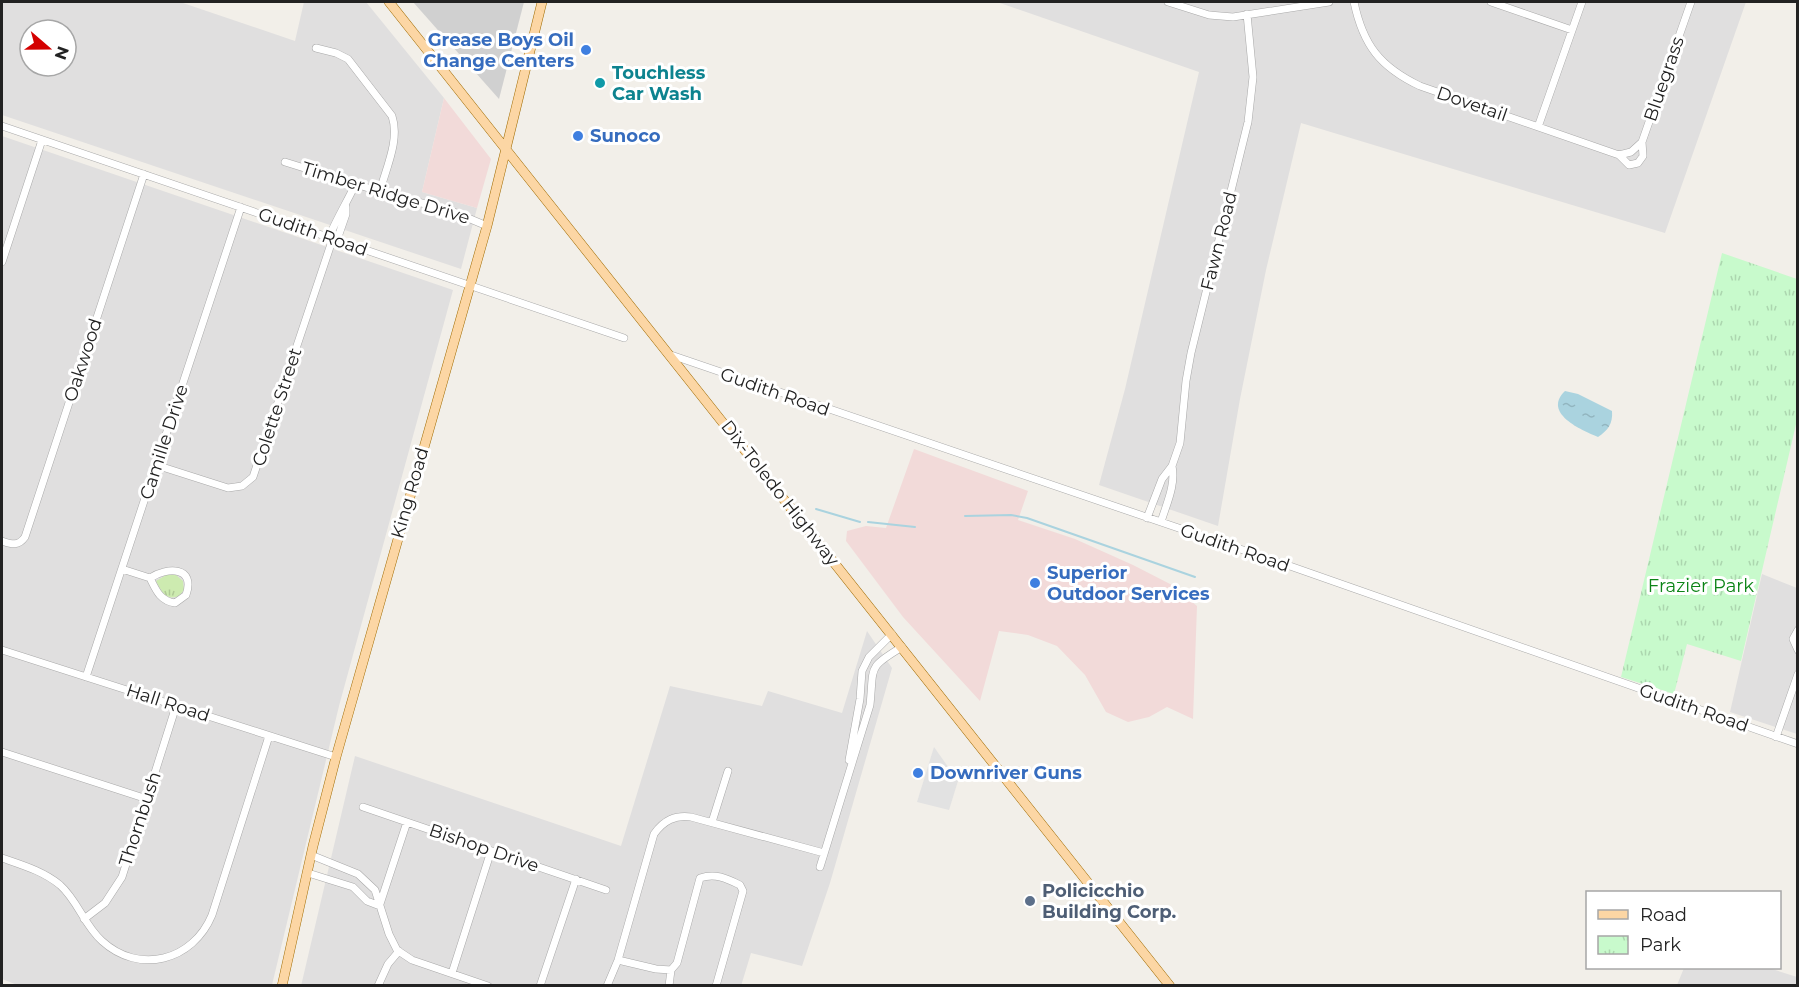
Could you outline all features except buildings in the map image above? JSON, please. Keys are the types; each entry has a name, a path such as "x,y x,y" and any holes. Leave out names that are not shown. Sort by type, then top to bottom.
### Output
{"main road":[{"name":"Dix-Toledo Highway","path":"389,2 1170,986"},
{"name":"King Road","path":"282,986 311,855 336,757 470,285 542,2"}],"street":[{"path":"1168,2 1209,15 1233,17 1329,2"},
{"name":"Dovetail","path":"1354,2 1360,25 1381,61 1394,72 1420,86 1619,155 1629,165 1638,163 1642,156 1642,142"},
{"path":"1491,2 1572,30"},
{"path":"1538,127 1582,2"},
{"name":"Bluegrass","path":"1619,155 1631,152 1642,142 1691,2"},
{"name":"Fawn Road","path":"1147,518 1162,479 1172,466 1183,428 1186,381 1191,353 1248,122 1253,77 1247,14"},
{"path":"316,48 348,59 392,116 395,128 394,138 380,191"},
{"name":"Gudith Road","path":"2,126 624,338"},
{"path":"2,262 42,140"},
{"name":"Timber Ridge Drive","path":"285,162 394,196 449,210 486,226"},
{"name":"Oakwood","path":"2,541 19,544 25,537 144,174"},
{"name":"Colette Street","path":"156,465 228,488 242,486 253,477 333,238 346,214 346,207 356,183"},
{"name":"Camille Drive","path":"86,677 241,207"},
{"name":"Gudith Road","path":"671,356 1161,522 1797,744"},
{"name":"Fawn Road","path":"1161,522 1174,475 1172,466"},
{"path":"122,569 150,578 161,598 168,602 175,603 186,595 188,583 181,572 165,570 150,578"},
{"path":"1797,630 1793,639 1797,650"},
{"path":"845,780 860,699 862,671 869,657 892,634"},
{"path":"820,867 845,780 863,729 870,700 873,669 880,660 902,646"},
{"name":"Hall Road","path":"2,650 336,757"},
{"path":"1776,736 1797,674"},
{"path":"860,699 870,700"},
{"name":"Thornbush","path":"84,919 105,903 118,885 176,706"},
{"path":"854,728 863,729"},
{"path":"2,858 36,870 55,881 74,900 84,919 101,940 122,954 141,959 164,958 178,953 191,945 209,922 269,736"},
{"path":"2,752 147,799"},
{"path":"712,822 728,771"},
{"name":"Bishop Drive","path":"363,807 606,890"},
{"path":"607,986 618,960 654,834 662,824 675,817 691,817 824,853"},
{"path":"380,906 383,890 406,822"},
{"path":"452,973 491,851"},
{"path":"311,855 358,874 375,890 389,934 399,951 412,960 488,986"},
{"path":"308,873 353,887 367,901 380,906"},
{"path":"669,986 671,970 677,963 700,878 708,875 721,876 740,885 742,891 716,986"},
{"path":"540,986 576,879"},
{"path":"378,986 388,964 399,951"},
{"path":"618,960 671,970"}],"shaded area":[{"path":"2,2 180,2 295,41 304,2 366,2 444,98 422,192 477,208 461,269 2,115"},
{"path":"413,2 524,2 499,99"},
{"path":"997,2 1746,2 1665,233 1301,123 1266,270 1218,526 1099,485 1125,389 1199,72"},
{"path":"444,98 491,159 477,208 422,192"},
{"path":"2,136 453,290 339,706 272,985 20,986 2,979"},
{"path":"914,449 1028,491 1018,520 1075,539 1133,565 1172,585 1197,606 1193,719 1167,707 1149,717 1128,722 1106,712 1085,675 1057,646 1028,635 999,631 980,701 903,617 846,541 847,531 866,526 886,528"},
{"path":"1762,574 1797,588 1797,734 1730,712"},
{"path":"867,631 892,668 830,883 802,966 751,953 741,986 301,986 355,756 621,846 670,686 762,706 768,691 842,713"},
{"path":"934,747 958,781 949,810 917,802"},
{"path":"1684,969 1772,969 1797,977 1797,985 1677,985"}],"green space":[{"name":"Frazier Park","path":"1722,253 1797,279 1797,420 1741,661 1687,644 1674,694 1621,677"},
{"path":"168,574 176,575 183,581 184,590 179,596 167,596 156,581"}],"water":[{"path":"1565,391 1578,394 1612,411 1611,423 1605,432 1598,437 1566,420 1558,406 1559,399"}],"waterway":[{"path":"988,2 993,2"},
{"path":"816,509 860,522"},
{"path":"965,516 1011,515 1027,518 1195,577"},
{"path":"868,522 915,527"}],"place":[{"name":"Grease Boys Oil Change Centers","path":"586,50"},
{"name":"Touchless Car Wash","path":"600,83"},
{"name":"Sunoco","path":"578,136"},
{"name":"Superior Outdoor Services","path":"1035,583"},
{"name":"Downriver Guns","path":"918,773"},
{"name":"Policicchio Building Corp.","path":"1030,901"}]}
